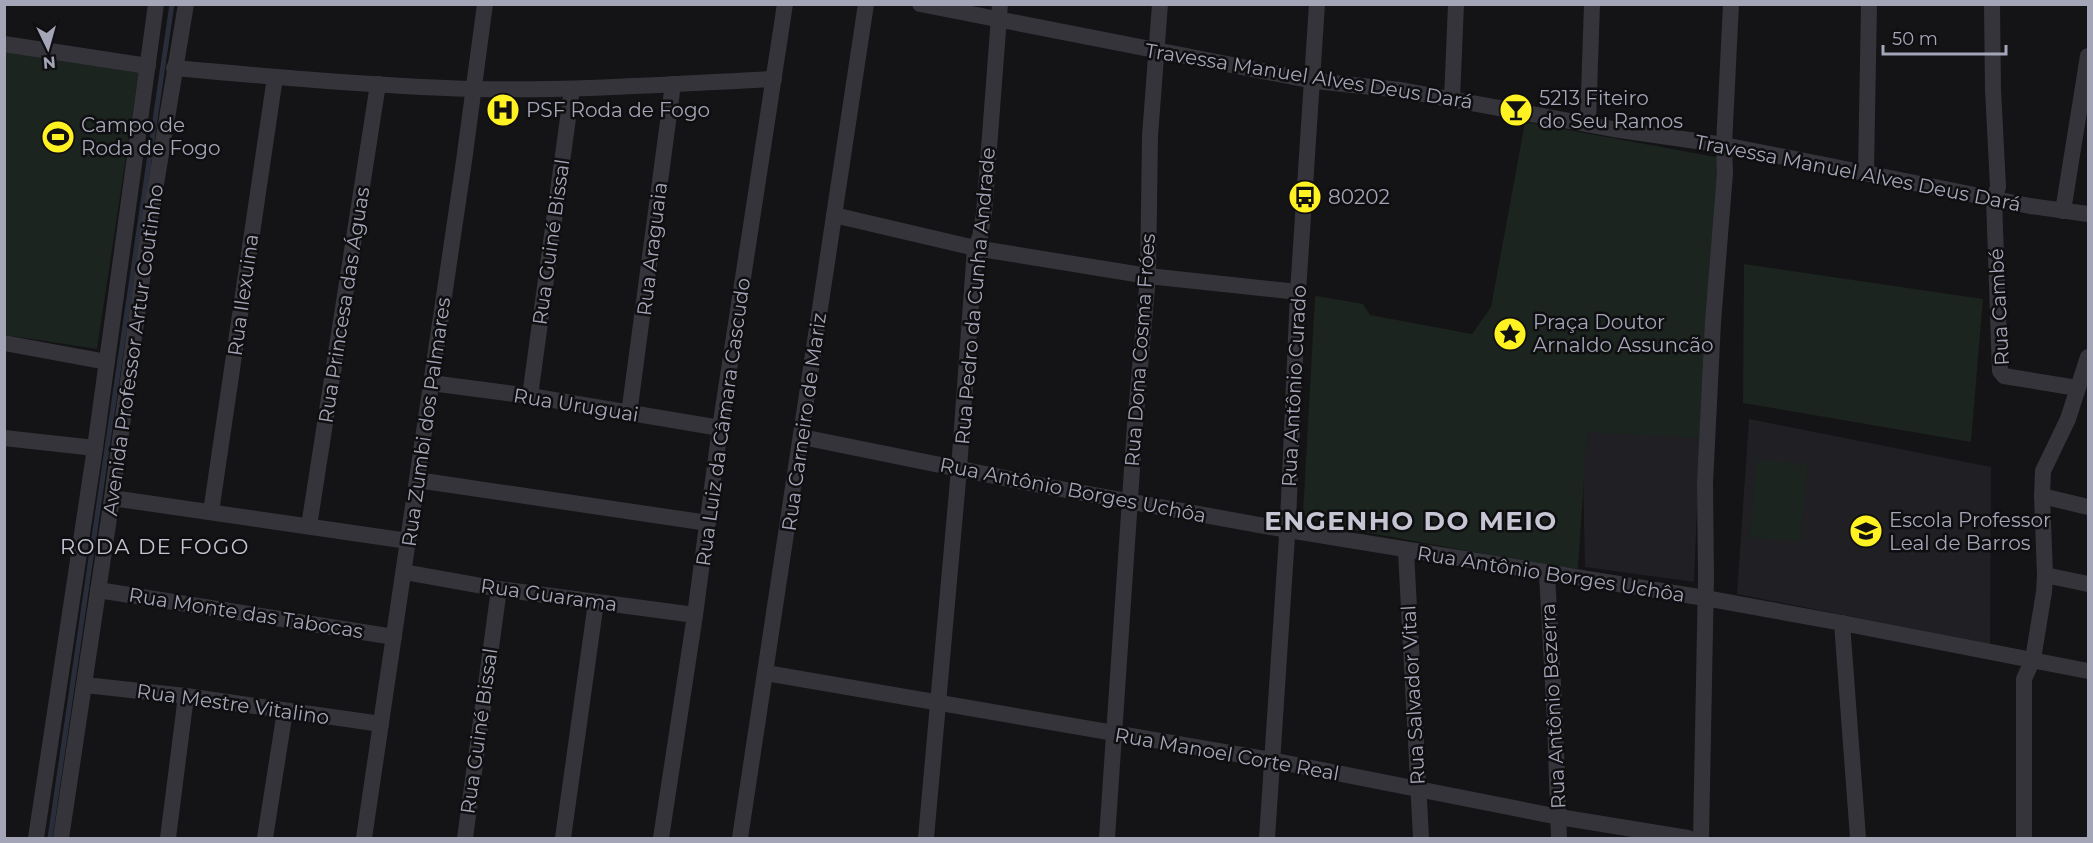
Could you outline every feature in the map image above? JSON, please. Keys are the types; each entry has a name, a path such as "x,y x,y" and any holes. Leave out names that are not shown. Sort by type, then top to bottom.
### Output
{"street":[{"name":"Avenida Professor Artur Coutinho","path":"36,838 95,448 156,4"},
{"name":"Avenida Professor Artur Coutinho","path":"61,838 112,498 151,214 186,4"},
{"name":"Rua Zumbi dos Palmares","path":"364,838 485,4"},
{"name":"Rua Luiz da Câmara Cascudo","path":"661,838 695,615 720,428 785,4"},
{"name":"Rua Carneiro de Mariz","path":"740,838 866,4"},
{"name":"Travessa Manuel Alves Deus Dará","path":"920,4 999,13 1156,50 1314,81 1401,90 1724,145 1994,199 2088,214"},
{"name":"Rua Dona Cosma Fróes","path":"1107,838 1135,425 1149,276 1150,135 1160,4"},
{"name":"Rua Antônio Curado","path":"1267,838 1317,4"},
{"path":"1452,99 1456,4"},
{"path":"1588,123 1592,4"},
{"path":"1701,838 1706,483 1713,322 1725,172 1724,145 1731,4"},
{"path":"1866,172 1869,4"},
{"path":"1992,4 1998,187 1994,199"},
{"name":"Rua Pedro da Cunha Andrade","path":"926,838 959,469 975,248 980,237 984,214 999,13"},
{"path":"4,44 148,66"},
{"path":"2063,211 2088,56"},
{"path":"174,68 274,77 474,89 572,88 774,79"},
{"name":"Rua Ilexuina","path":"211,512 274,77"},
{"name":"Rua Princesa das Águas","path":"309,526 378,84"},
{"name":"Rua Araguaia","path":"629,414 673,84"},
{"name":"Rua Guiné Bissal","path":"530,396 572,88"},
{"name":"Rua Cambé","path":"1994,199 2001,373 2008,377 2077,388"},
{"path":"834,215 975,248 1149,276 1298,292"},
{"path":"4,344 107,362"},
{"path":"2024,838 2024,679 2033,659 2045,575 2043,471 2064,429 2080,406 2077,388 2088,362"},
{"name":"Rua Uruguai","path":"431,383 530,396 720,428"},
{"name":"Rua Antônio Borges Uchôa","path":"802,437 959,469 1287,530 1842,622 2088,671"},
{"path":"4,438 95,448"},
{"path":"417,480 708,523"},
{"path":"2042,496 2088,507"},
{"path":"112,498 408,541"},
{"name":"Rua Salvador Vital","path":"1406,551 1421,838"},
{"name":"Rua Guarama","path":"404,572 499,589 695,615"},
{"name":"Rua Antônio Bezerra","path":"1547,574 1556,722 1559,838"},
{"path":"2045,575 2088,584"},
{"name":"Rua Guiné Bissal","path":"465,838 499,589"},
{"name":"Rua Monte das Tabocas","path":"98,590 394,637"},
{"path":"563,838 596,602"},
{"path":"1842,622 1858,838"},
{"name":"Rua Manoel Corte Real","path":"766,673 1271,760 1559,817 1688,838"},
{"name":"Rua Mestre Vitalino","path":"85,685 186,696 381,724"},
{"path":"168,838 186,696"},
{"path":"265,838 285,711"}],"shaded area":[{"path":"5,51 139,71 97,349 5,335"},
{"name":"Praça Doutor Arnaldo Assuncão","path":"1525,122 1716,157 1719,160 1707,438 1587,432 1578,569 1550,566 1353,530 1305,519 1303,513 1315,297 1363,304 1370,315 1472,334 1491,307"},
{"path":"1744,264 1983,299 1971,442 1743,403"},
{"name":"Escola Professor Leal de Barros","path":"1749,419 1991,467 1990,644 1737,594"},
{"path":"1582,427 1700,432 1694,582 1585,567"},
{"path":"1757,459 1808,464 1800,542 1749,537"}],"waterway":[{"path":"50,838 172,4"}],"place":[{"name":"PSF Roda de Fogo","path":"503,110"},
{"name":"5213 Fiteiro do Seu Ramos","path":"1516,110"},
{"name":"Campo de Roda de Fogo","path":"58,137"},
{"name":"80202","path":"1305,197"},
{"name":"Praça Doutor Arnaldo Assuncão","path":"1510,334"},
{"name":"Escola Professor Leal de Barros","path":"1866,531"}],"district":[{"name":"ENGENHO DO MEIO","path":"1411,521"},
{"name":"RODA DE FOGO","path":"155,546"}]}
